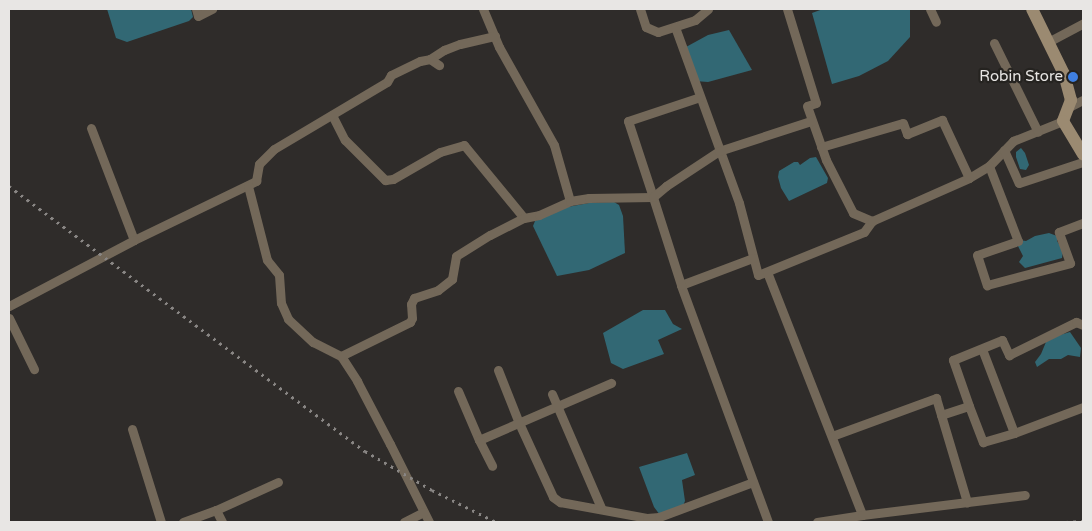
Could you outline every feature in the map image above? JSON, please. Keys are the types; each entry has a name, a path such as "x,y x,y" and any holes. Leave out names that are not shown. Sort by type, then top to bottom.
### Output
{"street":[{"path":"196,9 198,16 212,9"},
{"path":"484,9 495,36 554,145 570,201"},
{"path":"640,9 646,27 658,32 695,20 708,9"},
{"path":"788,9 816,102 807,106 811,121 853,213 872,221"},
{"path":"930,9 936,22"},
{"path":"1032,9 1064,74 1071,106"},
{"path":"1048,42 1083,24"},
{"path":"675,27 739,203 758,275 864,232 872,221 969,178 989,166 1013,142 1063,121 1071,106 1083,100"},
{"path":"9,306 198,207 248,186 256,181 259,164 274,149 387,82 391,74 420,61 430,59 444,50 460,44 495,36"},
{"path":"994,43 1038,132"},
{"path":"430,59 439,65"},
{"path":"700,98 628,121 681,285 768,522"},
{"path":"332,115 345,140 385,180 392,179 440,152 464,145 524,218"},
{"path":"822,147 903,123 907,134 942,120 969,178"},
{"path":"340,356 410,322 412,318 412,301 438,290 452,279 456,256 490,235 524,218 539,215 570,201 589,198 653,197 666,186 719,151 811,121"},
{"path":"1063,121 1083,154"},
{"path":"91,128 134,240"},
{"path":"1004,150 1019,183 1083,162"},
{"path":"989,166 1018,241 977,255 987,285 1070,262 1059,232 1083,223"},
{"path":"248,186 268,260 279,275 282,288 281,303 288,319 313,342 340,356 378,420 429,522"},
{"path":"681,285 753,258"},
{"path":"767,272 862,515"},
{"path":"9,318 34,369"},
{"path":"1083,325 1076,322 1009,355 1002,340 953,360 983,442 1014,433 1083,406"},
{"path":"982,349 1014,433"},
{"path":"498,370 519,423 553,497 560,502 601,508 647,518 659,517 753,482"},
{"path":"479,440 611,383"},
{"path":"458,391 492,466"},
{"path":"552,394 601,508"},
{"path":"832,436 936,398 967,502"},
{"path":"941,416 969,406"},
{"path":"132,429 161,522"},
{"path":"183,522 216,510 278,482"},
{"path":"817,522 1025,495"},
{"path":"216,510 222,522"},
{"path":"404,522 424,512"}],"water":[{"path":"107,9 191,9 193,17 189,21 127,42 116,38"},
{"path":"823,9 910,9 910,37 888,61 859,76 832,84 812,13"},
{"path":"729,30 752,70 708,82 695,81 686,47 708,35"},
{"path":"1021,148 1029,165 1026,170 1020,169 1016,157 1016,152"},
{"path":"816,157 828,178 827,183 789,201 781,188 778,177 779,171 794,162 798,162 800,165 810,158"},
{"path":"614,202 619,205 623,216 625,253 589,270 557,276 533,226 535,221 562,208 589,203"},
{"path":"1049,233 1057,236 1057,241 1063,250 1062,258 1025,268 1019,262 1023,256 1017,244 1019,240 1026,241 1035,236"},
{"path":"643,310 665,310 673,324 682,329 658,340 664,354 623,369 611,363 603,333"},
{"path":"1070,332 1081,348 1080,357 1068,355 1061,359 1049,359 1037,367 1035,362 1046,342 1053,337"},
{"path":"687,453 695,475 682,480 685,501 682,508 660,515 654,507 639,467"}],"railway":[{"path":"9,186 365,451 432,490 496,522"},
{"path":"1066,522 1083,521"}],"place":[{"name":"Robin Store","path":"1073,77"}]}
